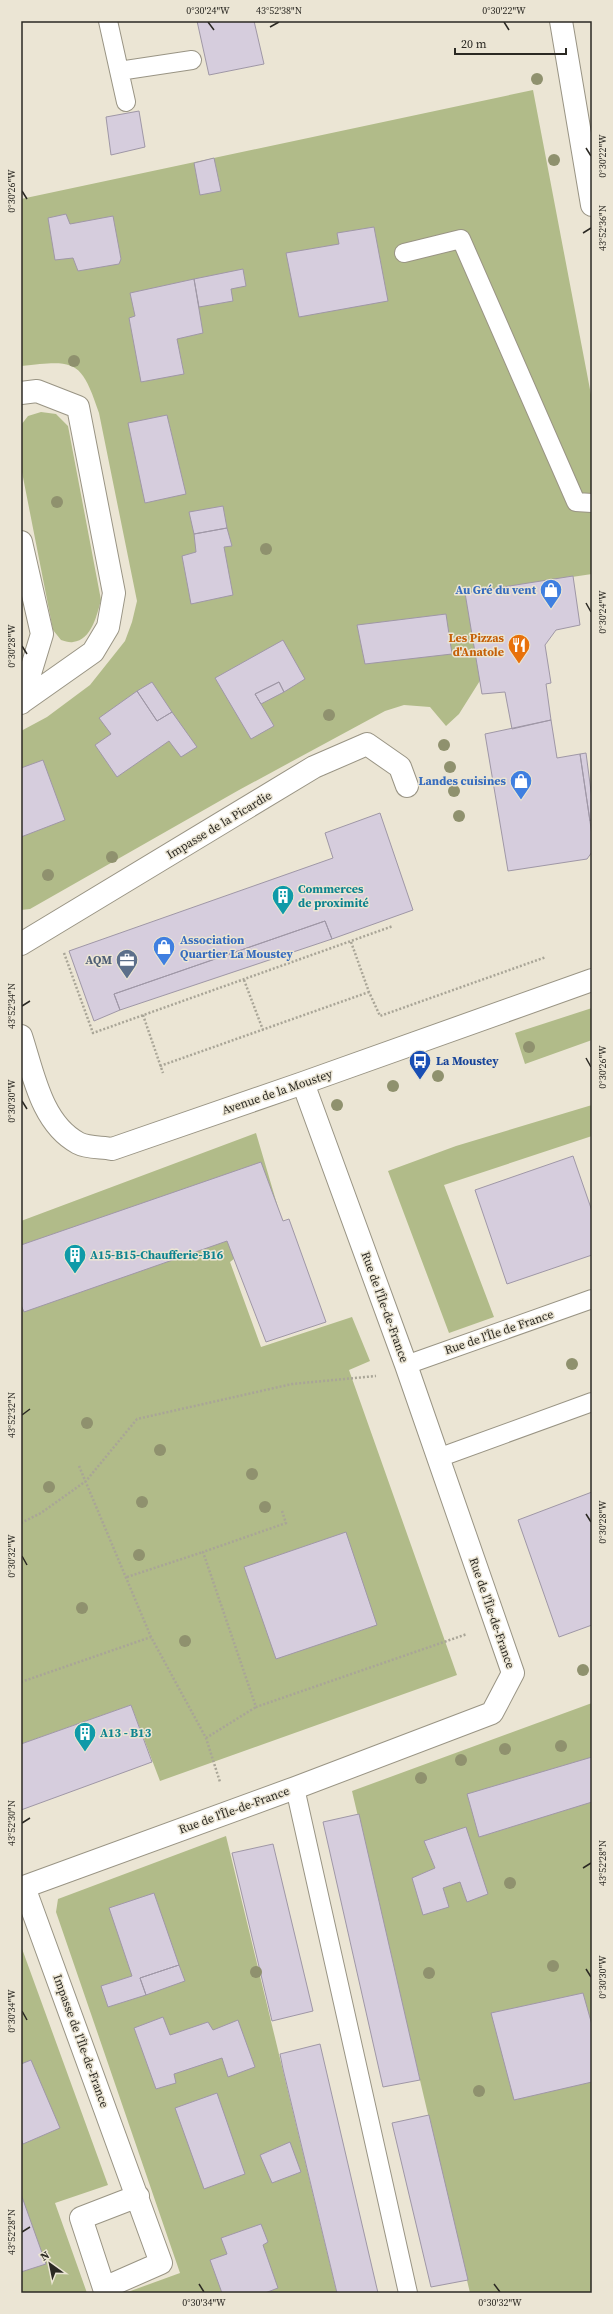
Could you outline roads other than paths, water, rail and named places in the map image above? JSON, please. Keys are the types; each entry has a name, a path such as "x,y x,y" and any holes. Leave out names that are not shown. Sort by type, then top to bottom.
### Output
{"street":[{"path":"561,21 592,205"},
{"path":"21,393 36,391 78,407 114,593 108,627 93,652 22,703"},
{"path":"21,542 42,634 22,703"},
{"name":"Impasse de la Picardie","path":"21,944 314,767 367,744 400,767 407,786"},
{"name":"Avenue de la Moustey","path":"21,1036 44,1106 65,1134 80,1144 112,1148 303,1083 592,980"},
{"name":"Rue de l'Île-de-France","path":"22,1887 295,1788 492,1713 512,1673 407,1369 303,1083"},
{"name":"Impasse de l'Île-de-France","path":"22,1887 138,2196"}],"lane":[{"path":"108,21 126,102"},
{"path":"119,71 192,60"},
{"path":"404,253 460,239 576,502 592,503"},
{"name":"Rue de l'Île de France","path":"407,1369 592,1299"},
{"path":"438,1458 592,1402"},
{"path":"295,1788 408,2293"}],"place":[{"name":"Au Gré du vent","path":"551,610"},
{"name":"Les Pizzas d'Anatole","path":"519,664"},
{"name":"Landes cuisines","path":"521,800"},
{"name":"Commerces de proximité","path":"283,916"},
{"name":"Association Quartier La Moustey","path":"164,966"},
{"name":"AQM","path":"127,980"},
{"name":"La Moustey","path":"420,1080"},
{"name":"A15-B15-Chaufferie-B16","path":"75,1274"},
{"name":"A13 - B13","path":"85,1752"}]}
